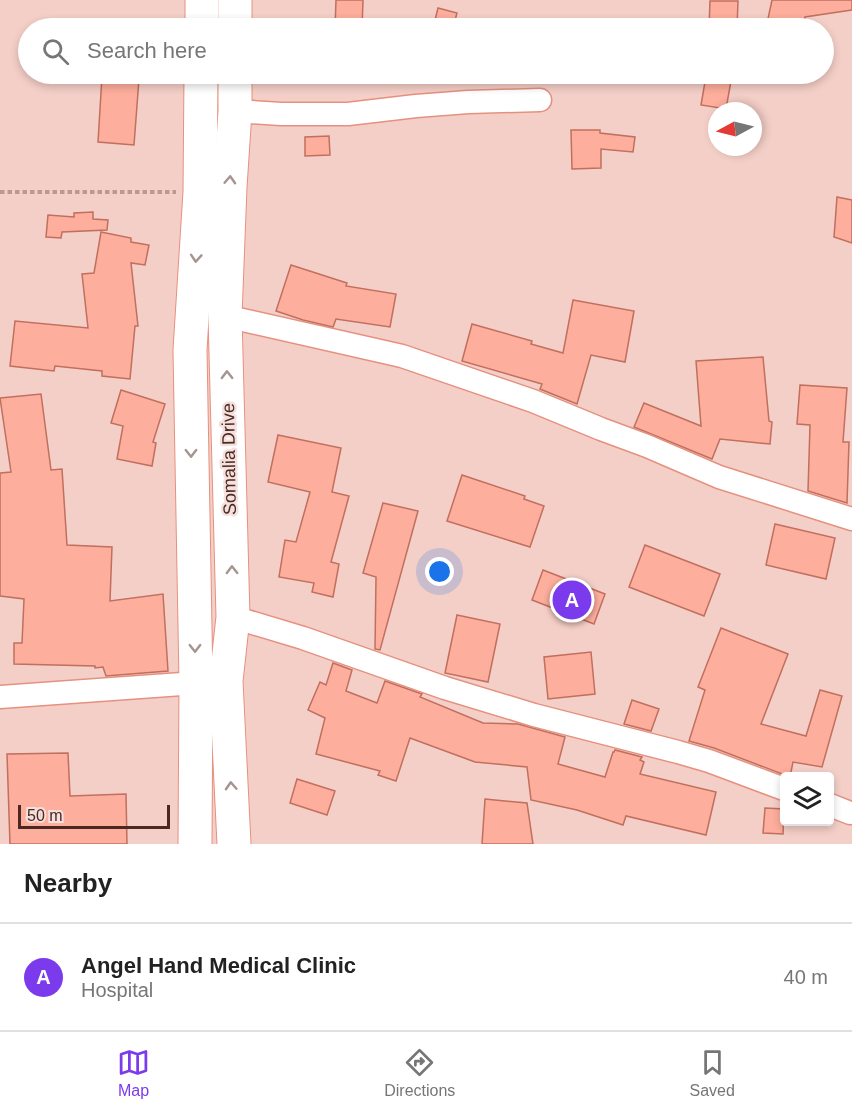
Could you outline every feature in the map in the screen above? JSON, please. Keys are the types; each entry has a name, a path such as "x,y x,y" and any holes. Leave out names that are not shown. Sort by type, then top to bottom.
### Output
{"main road":[{"path":"202,0 202,18"},
{"path":"235,0 235,18"},
{"name":"Somalia Drive","path":"201,84 200,192 190,350 211,682 234,844"},
{"name":"Somalia Drive","path":"195,844 211,682 233,617 225,316 235,84"}],"street":[{"path":"234,111 348,114 416,105 540,100"},
{"path":"225,316 402,356 533,401 719,477 852,519"},
{"path":"233,617 303,638 445,688 534,715 709,761 780,788"},
{"path":"0,697 211,682"}],"path":[{"path":"0,192 200,192"}],"building":[{"path":"336,0 363,0 362,18 335,18"},
{"path":"772,0 852,0 852,10 805,18 768,18"},
{"path":"710,1 738,1 737,18 709,18"},
{"path":"438,8 457,13 456,18 436,18"},
{"path":"102,84 139,84 134,145 98,142"},
{"path":"705,84 730,84 727,102 708,102 708,106 701,105"},
{"path":"571,130 600,130 600,133 635,137 633,152 601,149 601,168 572,169"},
{"path":"329,136 330,155 305,156 305,137"},
{"path":"837,197 852,200 852,243 834,237"},
{"path":"93,212 93,219 108,220 107,230 62,232 61,238 46,237 48,215 74,217 74,213"},
{"path":"101,232 131,238 131,242 149,245 145,265 131,263 138,326 135,326 130,379 102,376 102,371 55,366 54,371 10,366 15,321 88,328 82,274 94,273"},
{"path":"291,265 347,283 346,286 396,294 390,327 336,319 333,327 276,311"},
{"path":"573,300 634,311 625,362 591,355 577,404 540,389 542,384 462,361 472,324 532,341 531,344 563,353"},
{"path":"763,357 769,421 772,422 770,444 720,439 712,459 634,427 644,403 701,426 696,361"},
{"path":"800,385 847,388 843,442 849,442 847,503 808,491 810,425 797,424"},
{"path":"121,390 165,404 153,442 156,443 152,466 117,459 123,426 111,423"},
{"path":"41,394 51,470 62,469 67,545 112,547 110,601 163,594 168,671 106,676 103,667 14,664 14,643 22,643 24,599 0,596 0,473 11,472 0,398"},
{"path":"278,435 341,448 332,492 349,496 331,562 339,564 333,597 312,592 314,583 279,577 285,540 296,542 310,492 268,482"},
{"path":"462,475 525,496 524,499 544,506 530,547 447,521"},
{"path":"383,503 418,511 380,650 375,649 376,577 363,573"},
{"path":"775,524 835,538 826,579 766,565"},
{"path":"645,545 720,574 704,616 629,587"},
{"path":"543,570 605,594 594,624 532,600"},
{"path":"457,615 500,624 488,682 445,673"},
{"path":"721,628 788,654 761,724 806,736 820,690 842,696 822,767 793,762 791,772 780,773 689,741 705,690 698,687"},
{"path":"591,652 595,694 548,699 544,657"},
{"path":"333,663 352,670 346,691 377,703 385,681 422,694 420,697 483,723 518,724 565,737 558,764 605,777 615,750 642,757 640,760 644,762 640,774 716,792 706,835 626,816 623,825 577,810 531,800 527,767 475,762 410,738 396,781 378,775 380,771 316,754 325,718 308,710 320,682 326,685"},
{"path":"632,700 659,709 651,731 624,724"},
{"path":"68,753 70,796 126,794 127,844 10,844 7,754"},
{"path":"297,779 335,791 327,815 290,803"},
{"path":"485,799 527,803 533,844 482,844"},
{"path":"765,808 780,809 780,826 783,826 783,834 763,833"}],"place":[{"name":"Angel Hand Medical Clinic","path":"572,600"}]}
